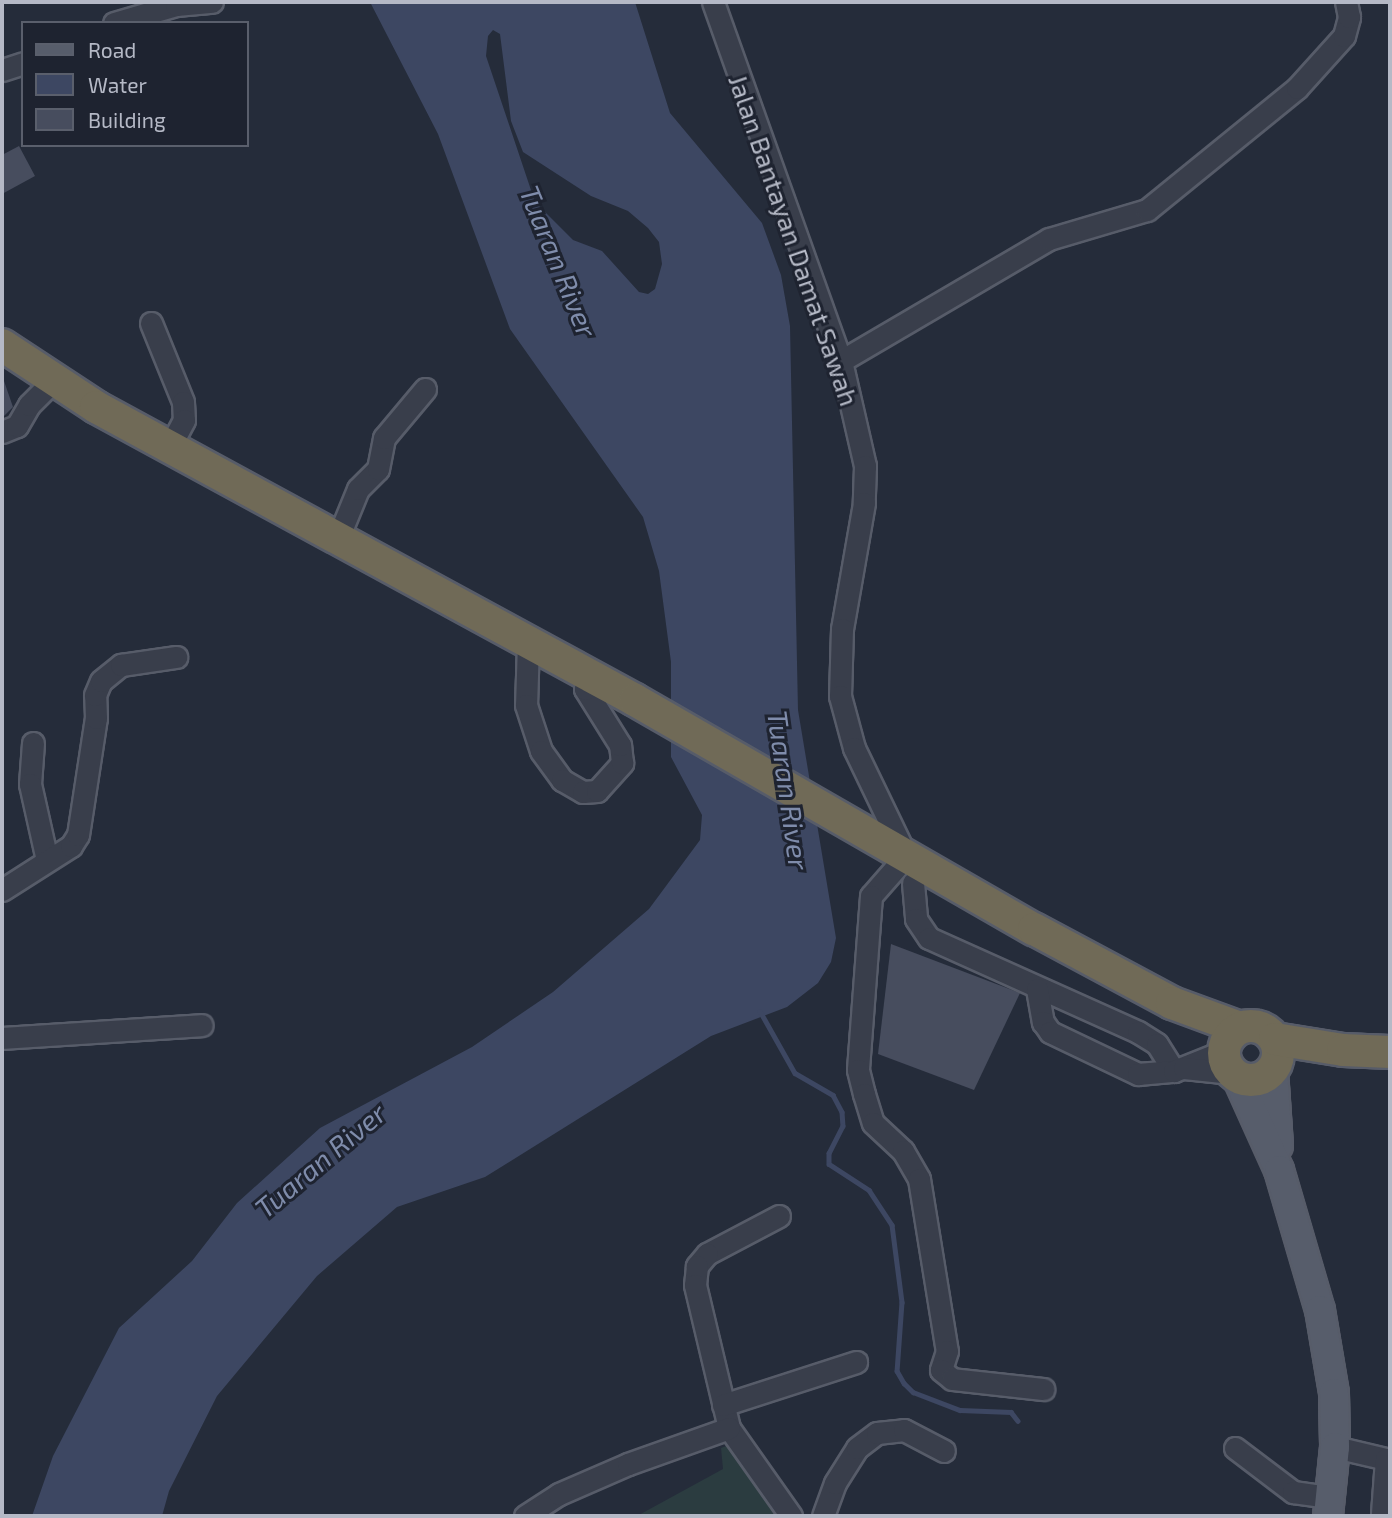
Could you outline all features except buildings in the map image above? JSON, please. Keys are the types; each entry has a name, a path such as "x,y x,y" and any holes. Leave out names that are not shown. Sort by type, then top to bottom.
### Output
{"highway":[{"path":"2,345 53,382 635,700 872,836 910,869 1172,1003 1232,1055 1254,1081 1275,1058 1343,1050 1390,1052"},
{"path":"1232,1055 1260,1027 1275,1058"}],"main road":[{"path":"1232,1055 1279,1170 1329,1354 1335,1447 1329,1506"},
{"path":"1275,1058 1279,1170"}],"street":[{"path":"121,21 176,5 212,2"},
{"name":"Jalan Bantayan Damat Sawah","path":"713,2 841,361 865,466 864,503 842,629 840,696 854,748 910,869 912,897 921,932 1037,989"},
{"path":"841,361 1049,239 1147,211 1297,88 1344,36 1349,17 1346,2"},
{"path":"151,323 183,402 184,420 170,446"},
{"path":"2,432 17,426 29,405 53,382"},
{"path":"338,538 358,489 378,469 384,438 425,389"},
{"path":"528,643 526,705 541,751 562,780 583,792 597,791 622,763 620,745 585,688 589,675"},
{"path":"2,890 78,835 96,718 95,695 101,681 121,665 176,657"},
{"path":"33,743 30,784 47,860"},
{"path":"910,869 872,896 859,1070 864,1094 873,1123 903,1151 919,1179 947,1351 941,1370 952,1379 1043,1389"},
{"path":"1037,989 1138,1032 1157,1044 1178,1070"},
{"path":"1037,989 1043,1022 1050,1032 1138,1074 1178,1070 1232,1055"},
{"path":"2,1038 202,1025"},
{"path":"779,1216 707,1254 697,1266 695,1285 729,1428 791,1516"},
{"path":"723,1405 856,1362"},
{"path":"525,1516 559,1493 729,1428"},
{"path":"823,1516 835,1483 857,1448 877,1433 904,1430 944,1451"},
{"path":"1335,1447 1386,1460 1382,1514"},
{"path":"1235,1448 1293,1492 1329,1506"}],"shaded area":[{"path":"734,1443 785,1516 637,1516 723,1469 721,1448"}],"water":[{"name":"Tuaran River","path":"370,2 635,2 670,113 762,223 781,275 790,326 798,710 836,938 831,962 818,983 787,1007 711,1036 485,1177 397,1207 317,1276 217,1396 169,1491 162,1516 32,1516 53,1456 119,1328 192,1261 237,1203 320,1128 472,1047 553,992 649,909 700,840 702,815 671,757 671,662 659,571 643,517 510,329 438,134","holes":["493,30 500,34 511,121 523,152 591,196 628,211 648,228 659,242 662,264 655,289 648,294 639,292 602,251 573,240 535,202 486,56 488,36"]}],"waterway":[{"path":"760,1011 795,1073 833,1095 842,1112 843,1126 829,1153 829,1164 869,1190 892,1225 902,1302 897,1371 904,1383 913,1392 960,1410 1011,1412 1018,1421"}]}
